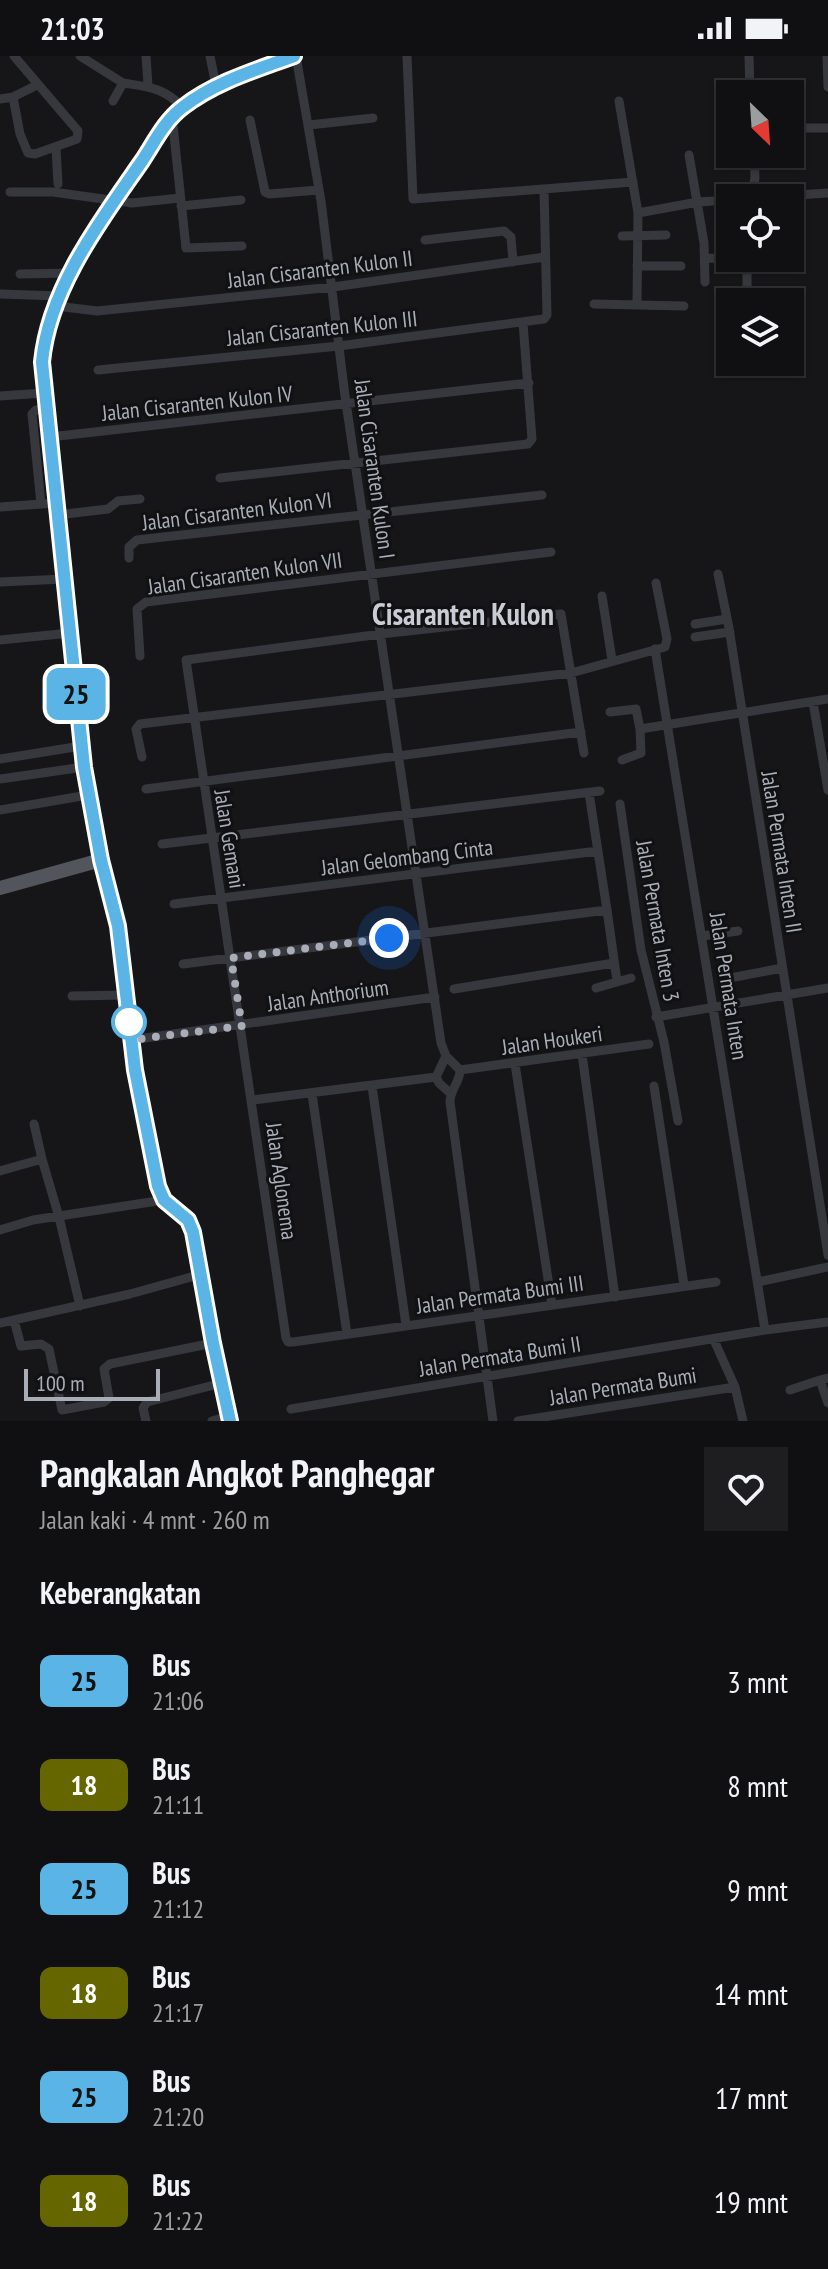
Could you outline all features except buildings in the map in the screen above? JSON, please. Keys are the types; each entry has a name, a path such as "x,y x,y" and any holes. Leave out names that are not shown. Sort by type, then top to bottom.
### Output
{"main road":[{"path":"230,1418 192,1226 164,1200 149,1144 131,1040 118,926 101,860 81,746 42,362 44,339 72,273 114,201 172,116 216,86 295,56"},
{"path":"0,888 101,860"}],"street":[{"path":"13,97 20,134 28,153 56,148 77,139 79,135 14,56"},
{"path":"80,56 123,83 148,85 183,107"},
{"path":"146,56 148,85"},
{"path":"210,56 216,86"},
{"name":"Jalan Cisaranten Kulon I","path":"295,56 319,190 397,756 441,1043 446,1056"},
{"path":"407,56 413,199 633,182"},
{"path":"749,56 750,80"},
{"path":"827,56 828,87"},
{"path":"113,101 123,83"},
{"path":"0,99 13,97 37,85"},
{"path":"619,101 638,213 637,304"},
{"path":"172,116 186,248 242,246"},
{"path":"309,125 373,118"},
{"path":"250,120 265,192 319,190"},
{"path":"804,128 828,128"},
{"path":"56,148 58,184"},
{"path":"689,155 706,258 705,282"},
{"path":"544,190 545,257"},
{"path":"10,192 53,192 132,203 241,200"},
{"path":"804,195 828,193"},
{"path":"638,213 716,201"},
{"path":"425,240 504,231 511,237 513,262"},
{"path":"622,236 666,235"},
{"name":"Jalan Cisaranten Kulon II","path":"0,294 58,301 97,311 333,287 545,257"},
{"name":"Jalan Cisaranten Kulon III","path":"98,370 339,346 544,319 547,315 545,257"},
{"path":"706,258 747,262 747,288"},
{"path":"637,266 681,266"},
{"path":"20,274 72,273"},
{"path":"594,304 684,306"},
{"path":"220,478 528,444 532,439 523,323"},
{"name":"Jalan Cisaranten Kulon IV","path":"50,437 529,383"},
{"path":"0,396 44,393"},
{"path":"41,504 32,414 36,410 46,409"},
{"path":"364,515 542,495"},
{"path":"0,507 41,504 56,509 108,509 118,501 140,499"},
{"name":"Jalan Cisaranten Kulon VI","path":"129,558 129,547 137,540 364,515"},
{"path":"372,575 551,552"},
{"name":"Jalan Permata Inten II","path":"718,574 730,632 828,1255"},
{"name":"Jalan Cisaranten Kulon VII","path":"140,656 137,609 146,602 372,575"},
{"path":"0,582 64,579"},
{"path":"142,757 136,729 138,725 571,673 655,649 667,644 656,583"},
{"path":"602,596 612,660"},
{"path":"381,634 538,616 563,616 584,753"},
{"path":"695,624 727,619"},
{"path":"695,637 730,632"},
{"path":"0,640 70,633"},
{"name":"Jalan Gemani","path":"242,1026 185,662 188,658 381,634"},
{"name":"Jalan Permata Inten","path":"655,649 765,1330"},
{"path":"640,729 828,699"},
{"path":"813,702 823,728 828,790"},
{"path":"610,712 636,709 641,753 622,760"},
{"path":"146,789 581,732"},
{"path":"0,759 81,746"},
{"path":"0,779 84,767"},
{"path":"162,844 594,792 598,851 617,981"},
{"path":"0,810 88,795"},
{"name":"Jalan Permata Inten 3","path":"620,804 641,950 664,1042 678,1121"},
{"name":"Jalan Gelombang Cinta","path":"174,904 598,851"},
{"path":"183,964 607,910"},
{"path":"702,936 738,931"},
{"path":"454,989 614,963"},
{"path":"725,979 782,968"},
{"path":"596,988 631,978"},
{"path":"656,1017 828,988"},
{"path":"72,996 126,995"},
{"name":"Jalan Anthorium","path":"131,1040 435,997"},
{"name":"Jalan Aglonema","path":"242,1026 288,1342"},
{"name":"Jalan Houkeri","path":"460,1070 649,1044"},
{"path":"582,1054 615,1297"},
{"path":"436,1077 446,1056 460,1070 458,1082 450,1093"},
{"path":"515,1064 552,1305"},
{"path":"253,1100 436,1077"},
{"path":"436,1077 450,1093 493,1421"},
{"path":"372,1086 406,1325"},
{"path":"654,1086 684,1285"},
{"path":"312,1094 347,1334"},
{"path":"34,1124 80,1306"},
{"path":"0,1171 42,1159"},
{"path":"0,1230 15,1224 164,1200"},
{"path":"758,1282 828,1267"},
{"path":"0,1323 202,1274"},
{"name":"Jalan Permata Bumi III","path":"288,1342 716,1282"},
{"path":"14,1320 21,1346 41,1344 49,1349 64,1416 109,1398 103,1374 106,1366 213,1343"},
{"name":"Jalan Permata Bumi II","path":"291,1409 828,1322"},
{"path":"714,1340 735,1387 743,1421"},
{"path":"790,1390 824,1379 828,1403"},
{"path":"146,1421 143,1408 147,1402 222,1383"},
{"name":"Jalan Permata Bumi","path":"518,1421 735,1387"},
{"path":"212,1421 230,1418"}],"bus line":[{"name":"25","path":"230,1421 192,1226 164,1200 158,1186 135,1070 118,926 101,860 84,767 42,362 44,339 78,259 172,116 216,86 294,56"}],"district":[{"name":"Cisaranten Kulon","path":"463,613"}],"route":[{"path":"129,1022 131,1040 242,1026 231,958 389,938"}]}
